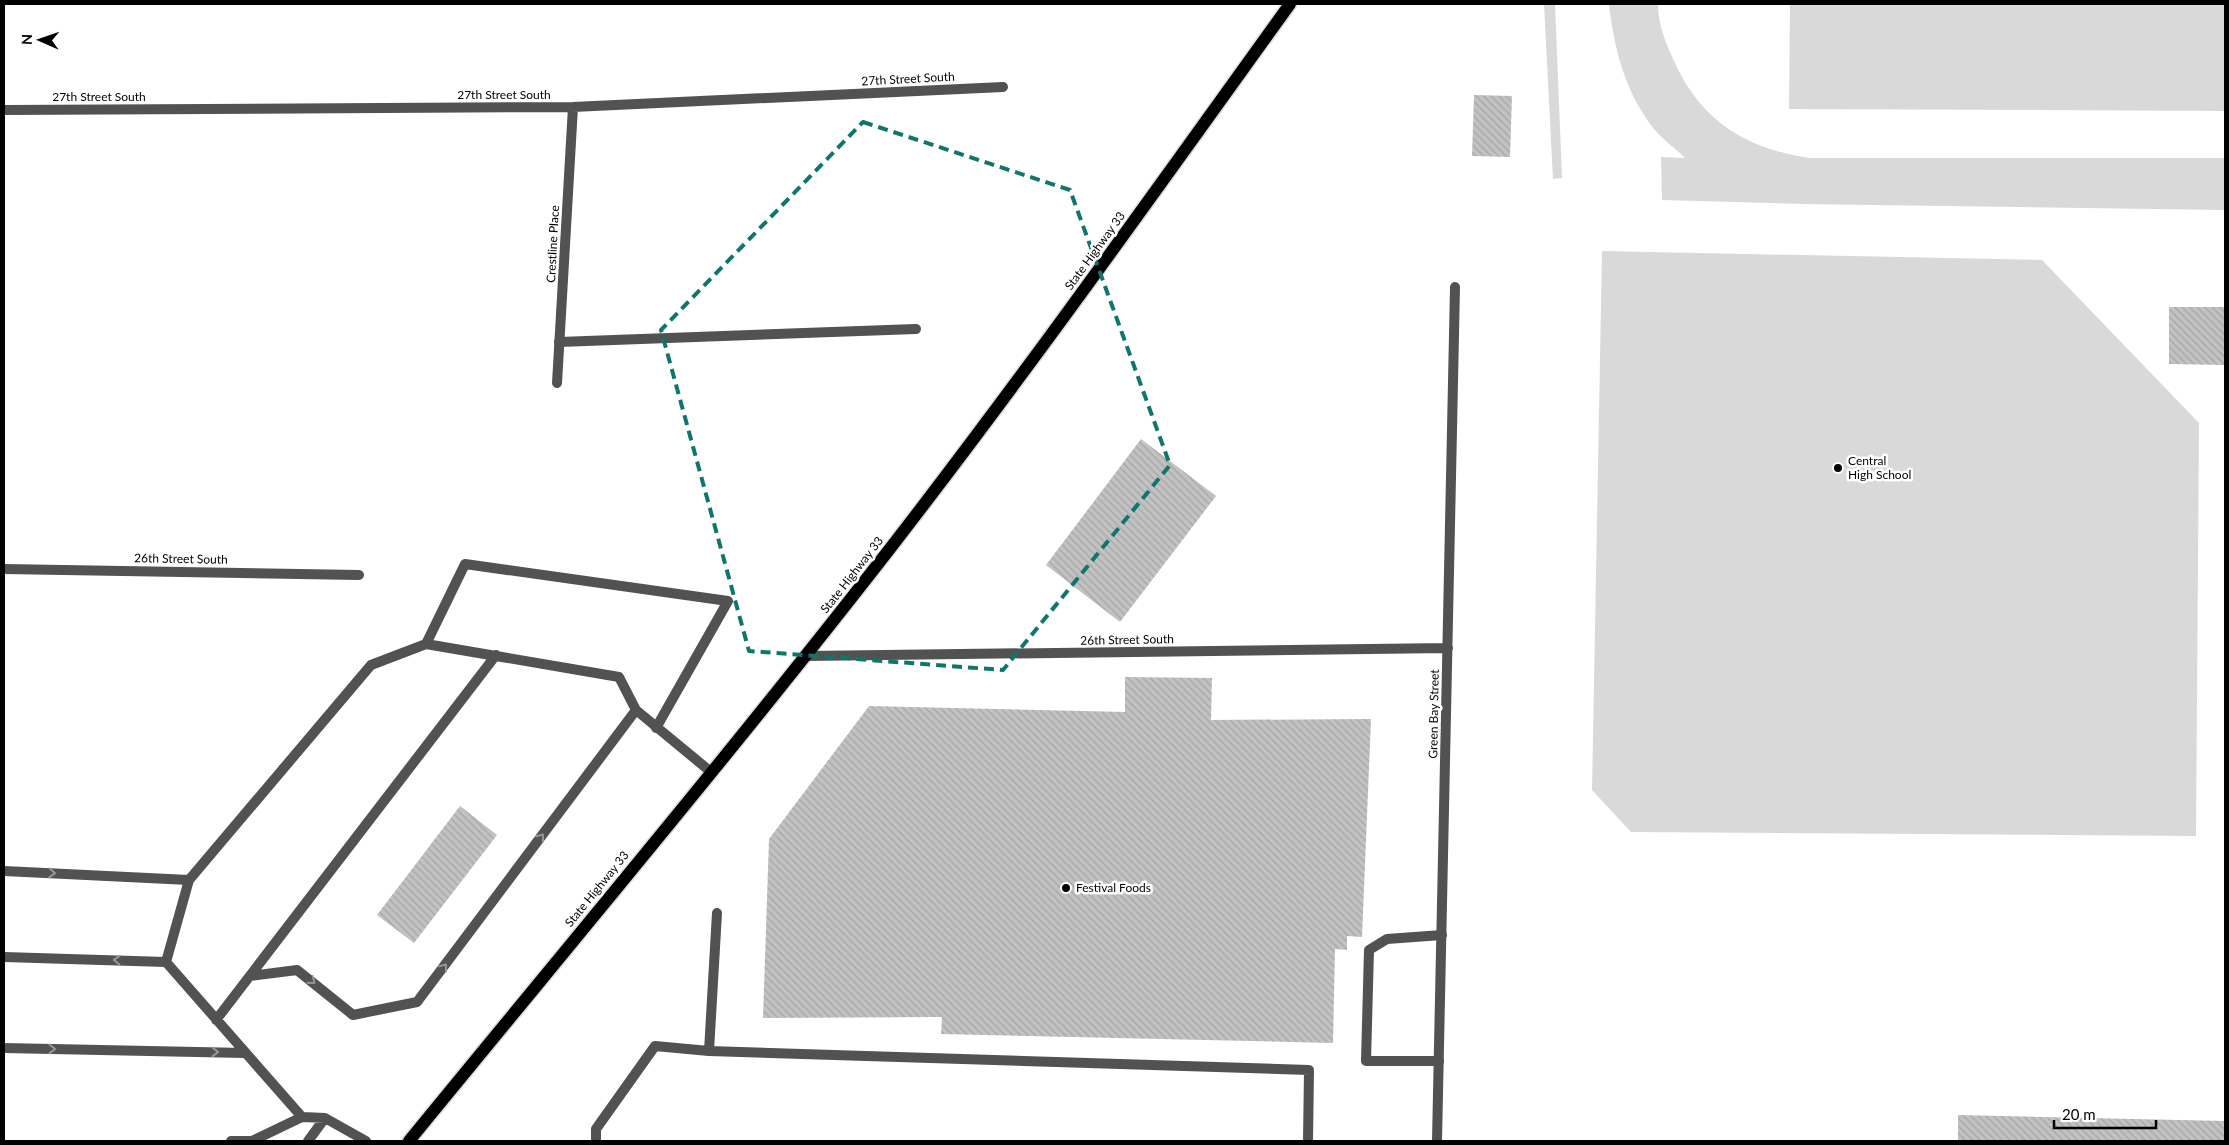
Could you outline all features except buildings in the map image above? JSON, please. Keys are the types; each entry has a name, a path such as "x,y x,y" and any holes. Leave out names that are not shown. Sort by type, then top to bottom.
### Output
{"main road":[{"name":"State Highway 33","path":"409,1141 806,656 895,542 1072,306 1290,4"}],"street":[{"name":"27th Street South","path":"4,110 573,107 1003,87"},
{"name":"Crestline Place","path":"557,383 573,107"},
{"name":"Green Bay Street","path":"1437,1141 1455,287"},
{"path":"559,342 916,329"},
{"path":"426,644 465,564 728,601 656,728"},
{"name":"26th Street South","path":"4,569 358,575"},
{"path":"166,962 189,880 371,665 426,644 619,676 636,710 711,772"},
{"name":"26th Street South","path":"806,656 1448,648"},
{"path":"216,1020 496,655"},
{"path":"250,976 297,970 353,1015 417,1002 636,710"},
{"path":"4,871 189,880"},
{"path":"709,1051 718,913"},
{"path":"1440,1061 1366,1061 1369,950 1387,939 1442,936"},
{"path":"4,957 166,962 302,1117"},
{"path":"596,1141 596,1129 655,1046 709,1051 1309,1070 1308,1141"},
{"path":"4,1048 245,1053"},
{"path":"231,1141 252,1141 302,1117 325,1118 366,1141"},
{"path":"308,1141 325,1118"}],"highlighted area":[{"path":"863,122 1070,190 1170,465 1003,670 749,651 661,330"}],"shaded area":[{"path":"1544,4 1555,4 1562,178 1553,179"},
{"path":"1609,4 1658,4 1667,46 1696,99 1727,128 1764,147 1809,158 2225,158 2225,210 1662,200 1661,157 1685,158 1654,129 1635,100 1622,70"},
{"path":"1790,4 2225,4 2225,111 1789,109"},
{"path":"1602,251 2042,260 2199,423 2196,836 1631,832 1592,790"}],"place":[{"name":"Central High School","path":"1838,468"},
{"name":"Festival Foods","path":"1066,888"}]}
